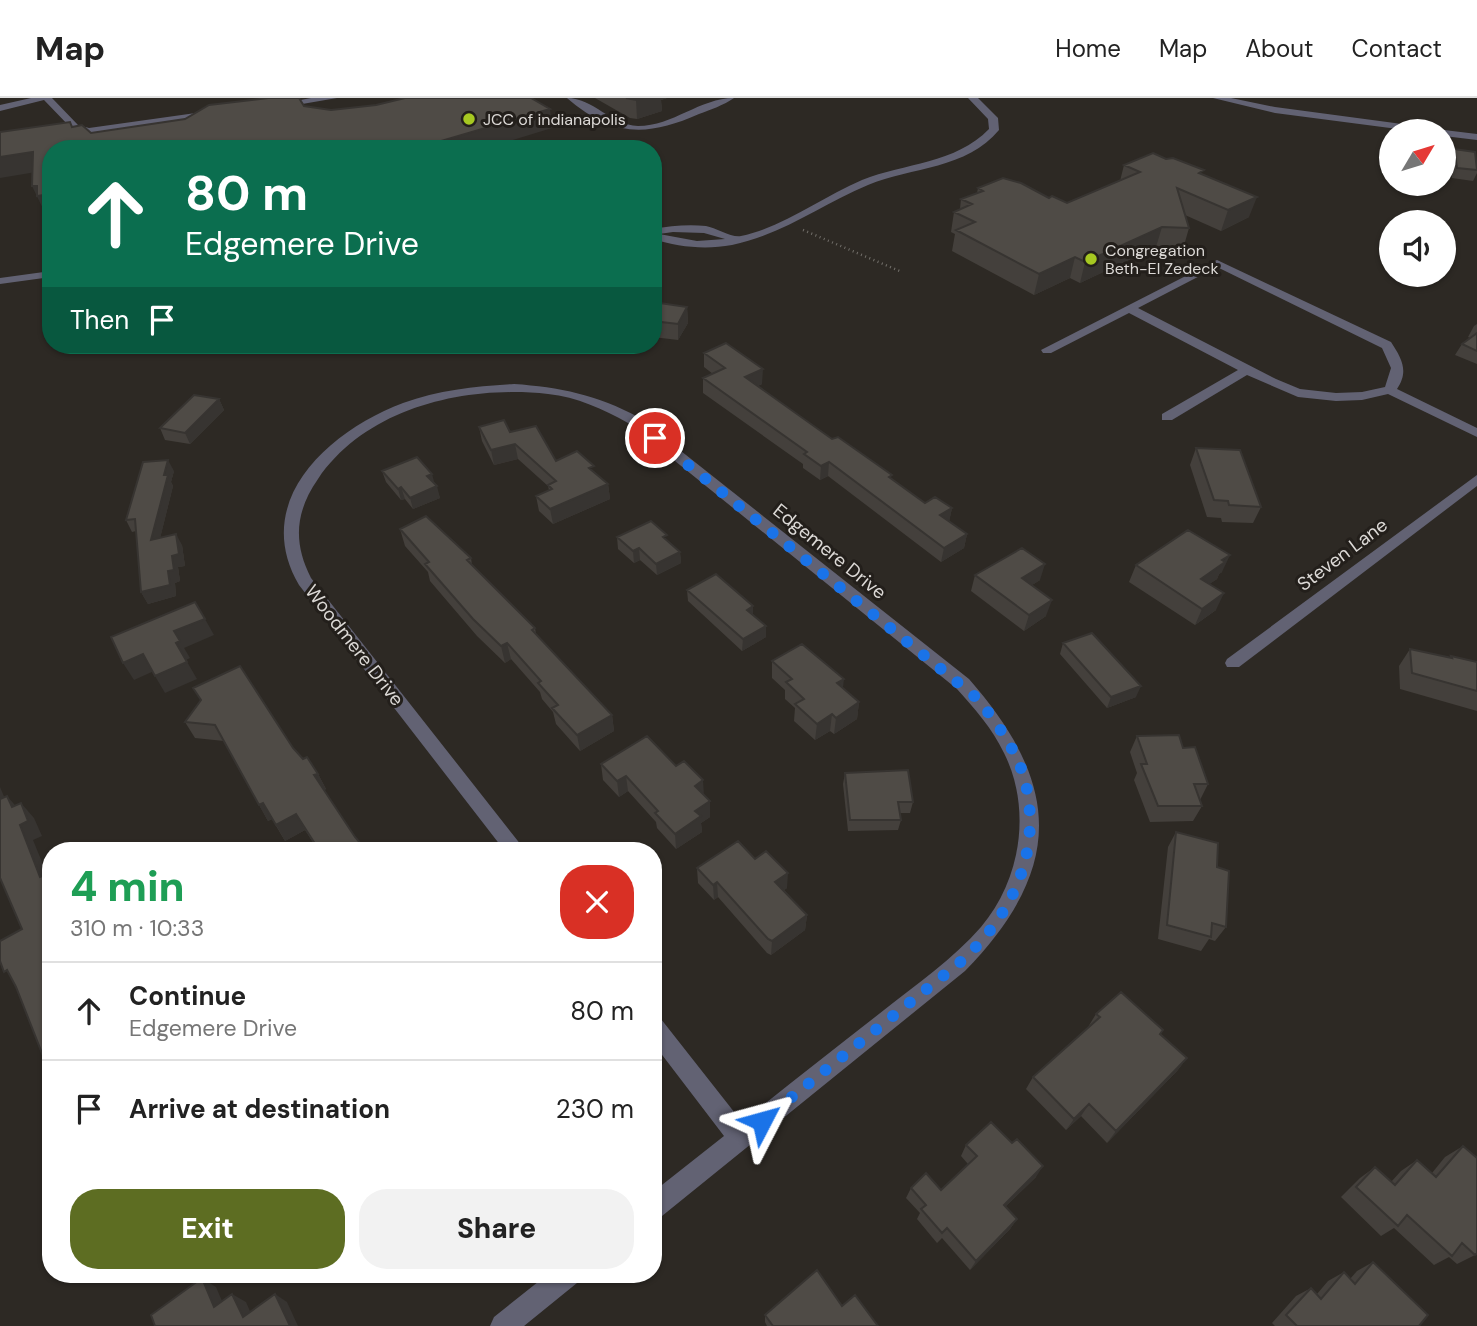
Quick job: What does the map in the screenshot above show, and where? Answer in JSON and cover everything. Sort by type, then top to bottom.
[{"type":"street","points":[[0,108],[45,98],[75,127],[89,131],[218,113]]},
{"type":"street","points":[[266,106],[332,98]]},
{"type":"street","points":[[572,98],[614,123],[642,130],[729,98]]},
{"type":"street","points":[[662,231],[673,228],[721,232],[736,241],[786,223],[822,202],[881,177],[977,149],[994,130],[993,118],[973,98]]},
{"type":"street","points":[[1218,98],[1300,114],[1379,124]]},
{"type":"street","points":[[326,99],[332,110]]},
{"type":"street","points":[[1456,134],[1477,137]]},
{"type":"street","points":[[1047,350],[1217,263],[1387,345],[1398,363],[1399,370],[1399,377],[1390,390]]},
{"type":"street","points":[[0,281],[42,275]]},
{"type":"street","points":[[1129,308],[1298,393],[1336,397],[1362,396],[1390,390],[1477,433]]},
{"type":"street","points":[[1167,417],[1248,369]]},
{"type":"street","name":"Edgemere Drive","points":[[436,398],[523,388],[565,393],[615,410],[633,420],[962,684],[1002,731],[1023,776],[1030,816],[1025,865],[1004,913],[985,940],[662,1200]]},
{"type":"street","name":"Woodmere Drive","points":[[436,398],[387,414],[335,448],[311,474],[295,503],[289,534],[292,552],[305,580],[509,842]]},
{"type":"street","name":"Steven Lane","points":[[1233,663],[1477,479]]},
{"type":"street","points":[[662,1038],[740,1138]]},
{"type":"street","points":[[505,1325],[557,1283]]},
{"type":"path","points":[[786,223],[902,272]]},
{"type":"building","points":[[268,98],[299,98],[304,106],[331,110],[376,105],[405,98],[531,98],[550,109],[445,140],[42,140],[42,195],[37,196],[37,186],[32,186],[33,152],[0,157],[0,132],[70,122],[72,127],[82,125],[91,133],[185,119],[209,105]]},
{"type":"building","points":[[1456,149],[1475,152],[1477,170],[1457,168]]},
{"type":"building","points":[[1153,153],[1204,170],[1199,173],[1257,197],[1228,210],[1177,188],[1189,228],[1162,227],[1085,262],[1075,257],[1039,274],[956,230],[975,222],[954,212],[972,204],[961,199],[983,191],[978,188],[1003,178],[1067,203],[1140,172],[1124,165]]},
{"type":"building","points":[[662,303],[687,307],[678,324],[662,322]]},
{"type":"building","points":[[1477,333],[1477,351],[1462,344]]},
{"type":"building","points":[[726,343],[763,369],[745,377],[832,439],[838,437],[892,475],[889,477],[925,503],[935,497],[952,508],[940,515],[967,534],[944,548],[829,462],[821,466],[804,454],[807,452],[703,378],[725,368],[704,353]]},
{"type":"building","points":[[194,395],[219,399],[185,433],[160,428]]},
{"type":"building","points":[[504,420],[510,432],[536,426],[556,461],[577,451],[594,466],[589,468],[608,484],[550,509],[536,496],[552,489],[548,485],[556,481],[515,444],[491,450],[479,427]]},
{"type":"building","points":[[1196,448],[1240,450],[1261,507],[1229,505],[1228,501],[1214,500]]},
{"type":"building","points":[[417,457],[432,474],[427,476],[437,486],[410,498],[382,471]]},
{"type":"building","points":[[168,460],[164,475],[168,475],[151,540],[176,534],[179,554],[172,556],[174,570],[168,571],[170,585],[141,592],[135,519],[126,520],[143,462]]},
{"type":"building","points":[[426,516],[471,558],[467,560],[535,628],[532,630],[612,715],[577,735],[552,708],[558,705],[538,683],[541,681],[507,643],[501,646],[473,619],[425,564],[429,562],[400,529]]},
{"type":"building","points":[[651,521],[667,535],[663,537],[680,552],[656,564],[639,548],[633,551],[617,537]]},
{"type":"building","points":[[1188,530],[1230,555],[1222,560],[1225,562],[1201,579],[1224,593],[1202,609],[1136,565]]},
{"type":"building","points":[[1022,548],[1045,564],[1022,578],[1052,600],[1029,615],[975,575]]},
{"type":"building","points":[[716,574],[753,606],[747,610],[766,626],[743,639],[687,590]]},
{"type":"building","points":[[195,602],[205,619],[174,631],[180,641],[176,643],[187,662],[155,676],[143,654],[123,663],[111,637]]},
{"type":"building","points":[[1092,633],[1141,686],[1111,697],[1063,643]]},
{"type":"building","points":[[802,644],[844,679],[837,683],[859,702],[836,718],[832,714],[817,724],[795,704],[804,699],[786,682],[792,679],[772,661]]},
{"type":"building","points":[[1410,649],[1477,662],[1477,691],[1412,673]]},
{"type":"building","points":[[240,666],[293,748],[303,759],[307,757],[318,774],[314,775],[359,842],[314,842],[296,814],[276,825],[263,803],[259,805],[215,725],[185,722],[201,700],[193,688]]},
{"type":"building","points":[[1179,735],[1183,748],[1195,747],[1208,784],[1194,784],[1202,806],[1158,806],[1141,764],[1147,764],[1137,736]]},
{"type":"building","points":[[647,736],[676,766],[684,761],[703,780],[695,786],[710,801],[695,811],[701,816],[675,834],[626,776],[617,781],[601,764]]},
{"type":"building","points":[[908,770],[913,802],[898,802],[901,820],[850,820],[845,773]]},
{"type":"building","points":[[7,796],[12,807],[21,803],[28,821],[20,825],[40,877],[42,876],[42,1053],[16,987],[7,970],[4,972],[0,961],[0,941],[22,929],[0,878],[0,799]]},
{"type":"building","points":[[1176,832],[1218,843],[1217,867],[1229,871],[1226,927],[1212,923],[1211,937],[1167,925]]},
{"type":"building","points":[[738,841],[755,859],[766,851],[788,873],[775,882],[807,915],[772,941],[717,882],[713,885],[697,868]]},
{"type":"building","points":[[1121,992],[1163,1030],[1160,1034],[1187,1058],[1116,1131],[1089,1104],[1074,1119],[1033,1077],[1100,1017],[1096,1014]]},
{"type":"building","points":[[991,1122],[1012,1143],[1017,1139],[1043,1166],[1004,1205],[1017,1219],[976,1261],[947,1228],[942,1233],[921,1209],[926,1205],[911,1188],[926,1173],[941,1190],[977,1156],[966,1145]]},
{"type":"building","points":[[1463,1146],[1477,1158],[1475,1255],[1462,1243],[1452,1256],[1407,1215],[1398,1226],[1356,1187],[1375,1167],[1395,1185],[1417,1160],[1436,1177]]},
{"type":"building","points":[[1373,1262],[1428,1315],[1419,1326],[1297,1326],[1286,1315],[1311,1288],[1321,1299],[1344,1272],[1355,1284]]},
{"type":"building","points":[[817,1270],[842,1306],[855,1295],[878,1326],[773,1326],[765,1315]]},
{"type":"building","points":[[195,1283],[204,1283],[214,1307],[232,1294],[243,1317],[275,1294],[290,1326],[155,1326],[151,1315]]},
{"type":"place","name":"JCC of indianapolis","points":[[469,119]]},
{"type":"place","name":"Congregation Beth-El Zedeck","points":[[1091,259]]},
{"type":"route","points":[[655,438],[978,699],[1002,731],[1023,776],[1030,816],[1025,865],[1004,913],[985,940],[762,1121]]}]
